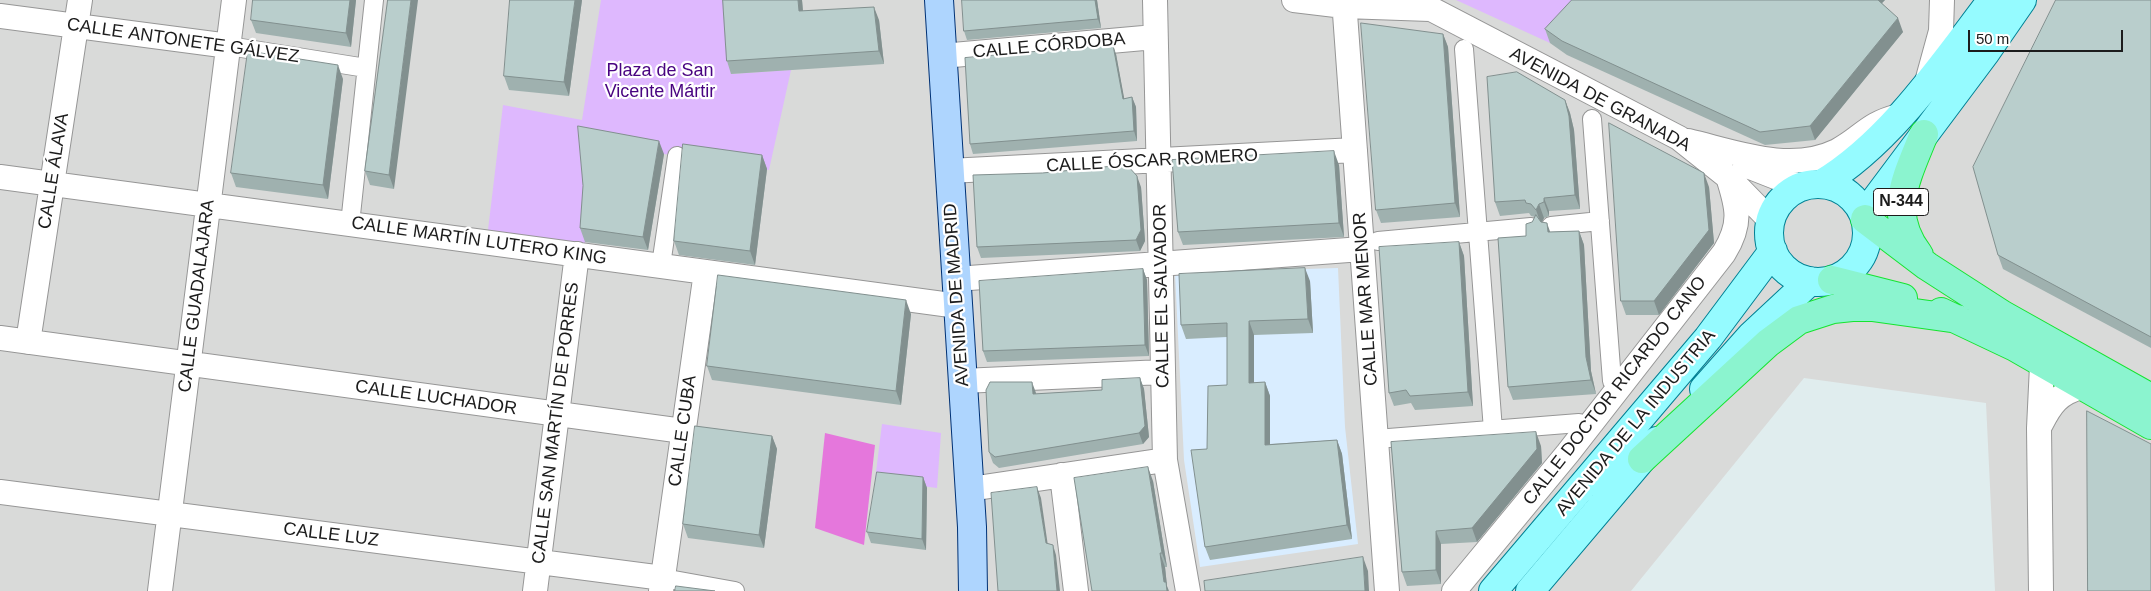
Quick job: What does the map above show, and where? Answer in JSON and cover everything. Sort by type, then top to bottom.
[{"type":"highway","name":"N-344","points":[[1924,134],[1903,188],[1900,207],[1902,225],[1911,245],[1927,266],[2003,315],[2043,351],[2151,398]]},
{"type":"highway","points":[[1864,217],[1927,266]]},
{"type":"highway","points":[[1821,281],[1893,295],[1958,320],[2008,344],[2043,351],[2082,387],[2151,425]]},
{"type":"highway","points":[[1642,459],[1768,343],[1799,320],[1833,309],[1852,306],[1872,307],[1958,320]]},
{"type":"main road","name":"AVENIDA DE MADRID","points":[[939,0],[970,489],[973,591]]},
{"type":"main road","points":[[1811,186],[1832,186],[1851,197],[1864,217],[1867,235],[1860,258],[1853,268],[1821,281],[1798,278],[1788,271],[1773,251],[1769,232],[1771,221],[1782,201],[1811,186],[1835,176],[1867,149],[1899,116],[1992,0]]},
{"type":"main road","points":[[1864,217],[1986,52],[2022,0]]},
{"type":"main road","name":"AVENIDA DE LA INDUSTRIA","points":[[1493,591],[1702,345],[1773,251]]},
{"type":"main road","name":"AVENIDA DE LA INDUSTRIA","points":[[1530,591],[1750,336],[1821,281]]},
{"type":"street","name":"CALLE ÁLAVA","points":[[28,342],[80,0]]},
{"type":"street","name":"CALLE GUADALAJARA","points":[[160,591],[234,0]]},
{"type":"street","points":[[350,224],[374,0]]},
{"type":"street","name":"CALLE EL SALVADOR","points":[[1154,0],[1165,460],[1193,586]]},
{"type":"street","points":[[1294,0],[1424,3]]},
{"type":"street","points":[[1927,82],[1941,31],[1942,0]]},
{"type":"street","name":"CALLE MAR MENOR","points":[[1346,2],[1355,150],[1370,245],[1376,439],[1375,555],[1387,591]]},
{"type":"street","name":"AVENIDA DE GRANADA","points":[[1424,3],[1679,138],[1728,177],[1771,221]]},
{"type":"street","name":"CALLE ANTONETE GÁLVEZ","points":[[0,16],[229,46],[366,68]]},
{"type":"street","name":"CALLE CÓRDOBA","points":[[942,56],[1155,37]]},
{"type":"street","points":[[1464,49],[1494,430]]},
{"type":"street","points":[[1679,138],[1764,159],[1788,161],[1813,158],[1837,151],[1871,126],[1899,116]]},
{"type":"street","points":[[1592,119],[1612,381]]},
{"type":"street","points":[[1679,138],[1811,186]]},
{"type":"street","name":"CALLE ÓSCAR ROMERO","points":[[949,171],[1355,150]]},
{"type":"street","points":[[661,265],[676,156]]},
{"type":"street","name":"CALLE MARTÍN LUTERO KING","points":[[0,176],[958,306]]},
{"type":"street","name":"CALLE DOCTOR RICARDO CANO","points":[[1454,591],[1568,453],[1724,253],[1732,240],[1738,218],[1728,177]]},
{"type":"street","points":[[1550,226],[1600,221]]},
{"type":"street","points":[[956,279],[1161,264],[1531,228]]},
{"type":"street","name":"CALLE SAN MARTÍN DE PORRES","points":[[535,591],[577,254]]},
{"type":"street","name":"CALLE CUBA","points":[[662,585],[706,272]]},
{"type":"street","name":"CALLE LUCHADOR","points":[[0,338],[684,431]]},
{"type":"street","points":[[2041,591],[2039,428],[2043,351]]},
{"type":"street","points":[[962,381],[1163,372]]},
{"type":"street","points":[[2039,428],[2056,398],[2068,390],[2082,387]]},
{"type":"street","points":[[1376,439],[1579,423]]},
{"type":"street","points":[[970,489],[1165,460]]},
{"type":"street","points":[[1062,475],[1076,591]]},
{"type":"street","name":"CALLE LUZ","points":[[0,492],[538,562],[662,585]]},
{"type":"street","points":[[662,585],[735,591]]},
{"type":"shaded area","points":[[0,0],[2151,0],[2151,591],[1995,591],[1986,403],[1804,378],[1631,591],[0,591]]},
{"type":"shaded area","points":[[1338,268],[1345,427],[1358,544],[1200,567],[1184,460],[1175,273]]},
{"type":"shaded area","points":[[825,433],[875,445],[864,545],[815,528]]},
{"type":"green space","name":"Plaza de San Vicente Mártir","points":[[601,0],[727,0],[731,74],[791,70],[769,170],[664,154],[588,200],[585,244],[488,230],[503,105],[582,120]]},
{"type":"green space","points":[[1456,0],[1589,0],[1550,43]]},
{"type":"green space","points":[[882,424],[941,433],[937,488],[875,480]]},
{"type":"building","points":[[253,0],[350,0],[346,33],[251,20]]},
{"type":"building","points":[[388,0],[411,0],[389,175],[365,171]]},
{"type":"building","points":[[510,0],[575,0],[564,82],[504,76]]},
{"type":"building","points":[[723,0],[798,0],[799,11],[874,7],[879,51],[727,61]]},
{"type":"building","points":[[962,0],[1095,0],[1098,19],[964,31]]},
{"type":"building","points":[[1572,0],[1878,0],[1898,18],[1810,126],[1760,132],[1562,41],[1545,29]]},
{"type":"building","points":[[2056,0],[2151,0],[2151,337],[1998,255],[1973,167]]},
{"type":"building","points":[[1361,23],[1443,34],[1455,203],[1376,210]]},
{"type":"building","points":[[1113,45],[1123,99],[1132,97],[1134,131],[970,144],[965,58]]},
{"type":"building","points":[[248,51],[338,65],[323,185],[231,173]]},
{"type":"building","points":[[1517,72],[1565,100],[1569,116],[1575,195],[1544,198],[1544,202],[1539,204],[1536,210],[1531,204],[1526,203],[1525,200],[1495,202],[1487,77]]},
{"type":"building","points":[[1609,123],[1704,173],[1709,230],[1654,301],[1621,301]]},
{"type":"building","points":[[578,126],[659,141],[643,237],[580,228],[583,186]]},
{"type":"building","points":[[683,144],[762,155],[750,251],[674,241]]},
{"type":"building","points":[[1334,151],[1339,223],[1178,232],[1172,160]]},
{"type":"building","points":[[1127,165],[1137,176],[1141,230],[1136,240],[977,247],[973,175],[1042,173]]},
{"type":"building","points":[[1536,215],[1541,222],[1547,223],[1548,232],[1579,231],[1586,357],[1591,380],[1508,387],[1498,238],[1526,236],[1526,224],[1532,222]]},
{"type":"building","points":[[1459,242],[1468,392],[1410,396],[1406,390],[1389,393],[1379,247]]},
{"type":"building","points":[[1305,268],[1308,319],[1249,321],[1249,383],[1265,382],[1265,445],[1337,440],[1347,525],[1205,547],[1191,450],[1207,449],[1208,386],[1227,385],[1227,323],[1181,325],[1179,274]]},
{"type":"building","points":[[1143,269],[1145,345],[983,351],[979,281]]},
{"type":"building","points":[[718,275],[906,300],[896,391],[707,366]]},
{"type":"building","points":[[1140,378],[1145,426],[1139,433],[995,457],[989,452],[986,390],[990,382],[1032,382],[1033,394],[1102,390],[1102,380]]},
{"type":"building","points":[[2087,411],[2151,444],[2151,591],[2088,591]]},
{"type":"building","points":[[695,426],[772,436],[759,535],[683,524]]},
{"type":"building","points":[[1536,432],[1537,449],[1472,528],[1436,531],[1436,570],[1402,572],[1391,442]]},
{"type":"building","points":[[1148,467],[1162,553],[1160,553],[1164,582],[1166,582],[1167,591],[1092,591],[1074,478]]},
{"type":"building","points":[[877,472],[923,477],[922,539],[867,532]]},
{"type":"building","points":[[1037,487],[1046,543],[1053,545],[1057,591],[998,591],[991,493]]},
{"type":"building","points":[[1363,557],[1365,591],[1205,591],[1204,581]]},
{"type":"building","points":[[676,586],[715,591],[675,591]]}]
